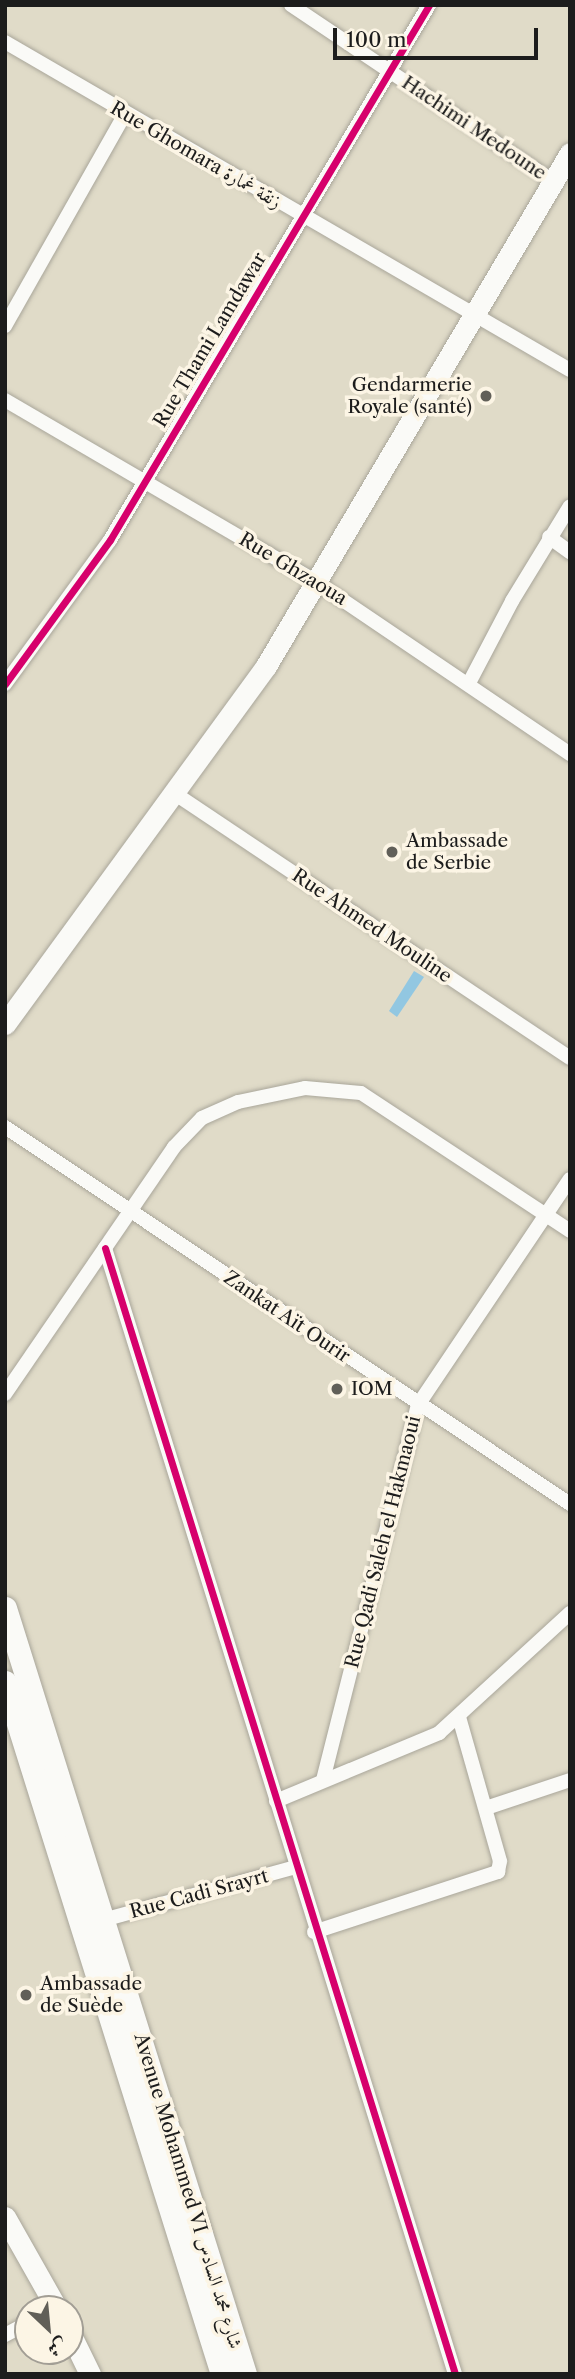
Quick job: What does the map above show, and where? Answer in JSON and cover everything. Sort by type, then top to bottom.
[{"type":"main road","points":[[5,1024],[266,666],[570,153]]},
{"type":"main road","name":"Avenue Mohammed VI شارع محمد السادس","points":[[5,1608],[245,2374]]},
{"type":"main road","name":"Avenue Mohammed VI شارع محمد السادس","points":[[5,1682],[222,2374]]},
{"type":"main road","points":[[5,2217],[49,2295]]},
{"type":"main road","points":[[5,2238],[37,2295]]},
{"type":"street","name":"Hachimi Medoune","points":[[291,5],[553,181]]},
{"type":"street","name":"Rue Thami Lamdawar","points":[[5,684],[110,540],[429,5]]},
{"type":"street","name":"Rue Ghomara زنقة غمارة","points":[[5,42],[472,318],[570,370]]},
{"type":"street","points":[[5,326],[125,114]]},
{"type":"street","name":"Rue Ghzaoua","points":[[5,400],[316,582],[469,683],[570,754]]},
{"type":"street","points":[[469,683],[549,537],[570,506]]},
{"type":"street","points":[[549,537],[570,552]]},
{"type":"street","name":"Rue Ahmed Mouline","points":[[174,793],[570,1058]]},
{"type":"street","points":[[5,1395],[174,1147],[202,1118],[238,1102],[305,1087],[361,1093],[380,1102],[570,1231]]},
{"type":"street","name":"Zankat Aït Ourir","points":[[5,1127],[570,1504]]},
{"type":"street","name":"Rue Qadi Saleh el Hakmaoui","points":[[323,1780],[418,1405],[570,1179]]},
{"type":"street","points":[[105,1248],[314,1932],[455,2374]]},
{"type":"street","points":[[276,1801],[323,1780],[409,1748],[459,1717],[570,1613]]},
{"type":"street","points":[[314,1932],[491,1877],[500,1861],[459,1717]]},
{"type":"street","points":[[486,1808],[570,1780]]},
{"type":"street","name":"Rue Cadi Srayrt","points":[[103,1920],[295,1867]]},
{"type":"water","points":[[414,971],[424,977],[397,1017],[389,1011]]},
{"type":"cycle path","points":[[5,684],[110,540],[429,5]]},
{"type":"cycle path","points":[[105,1248],[455,2374]]},
{"type":"place","name":"Gendarmerie Royale (santé)","points":[[486,396]]},
{"type":"place","name":"Ambassade de Serbie","points":[[392,852]]},
{"type":"place","name":"IOM","points":[[337,1389]]},
{"type":"place","name":"Ambassade de Suède","points":[[26,1995]]}]
